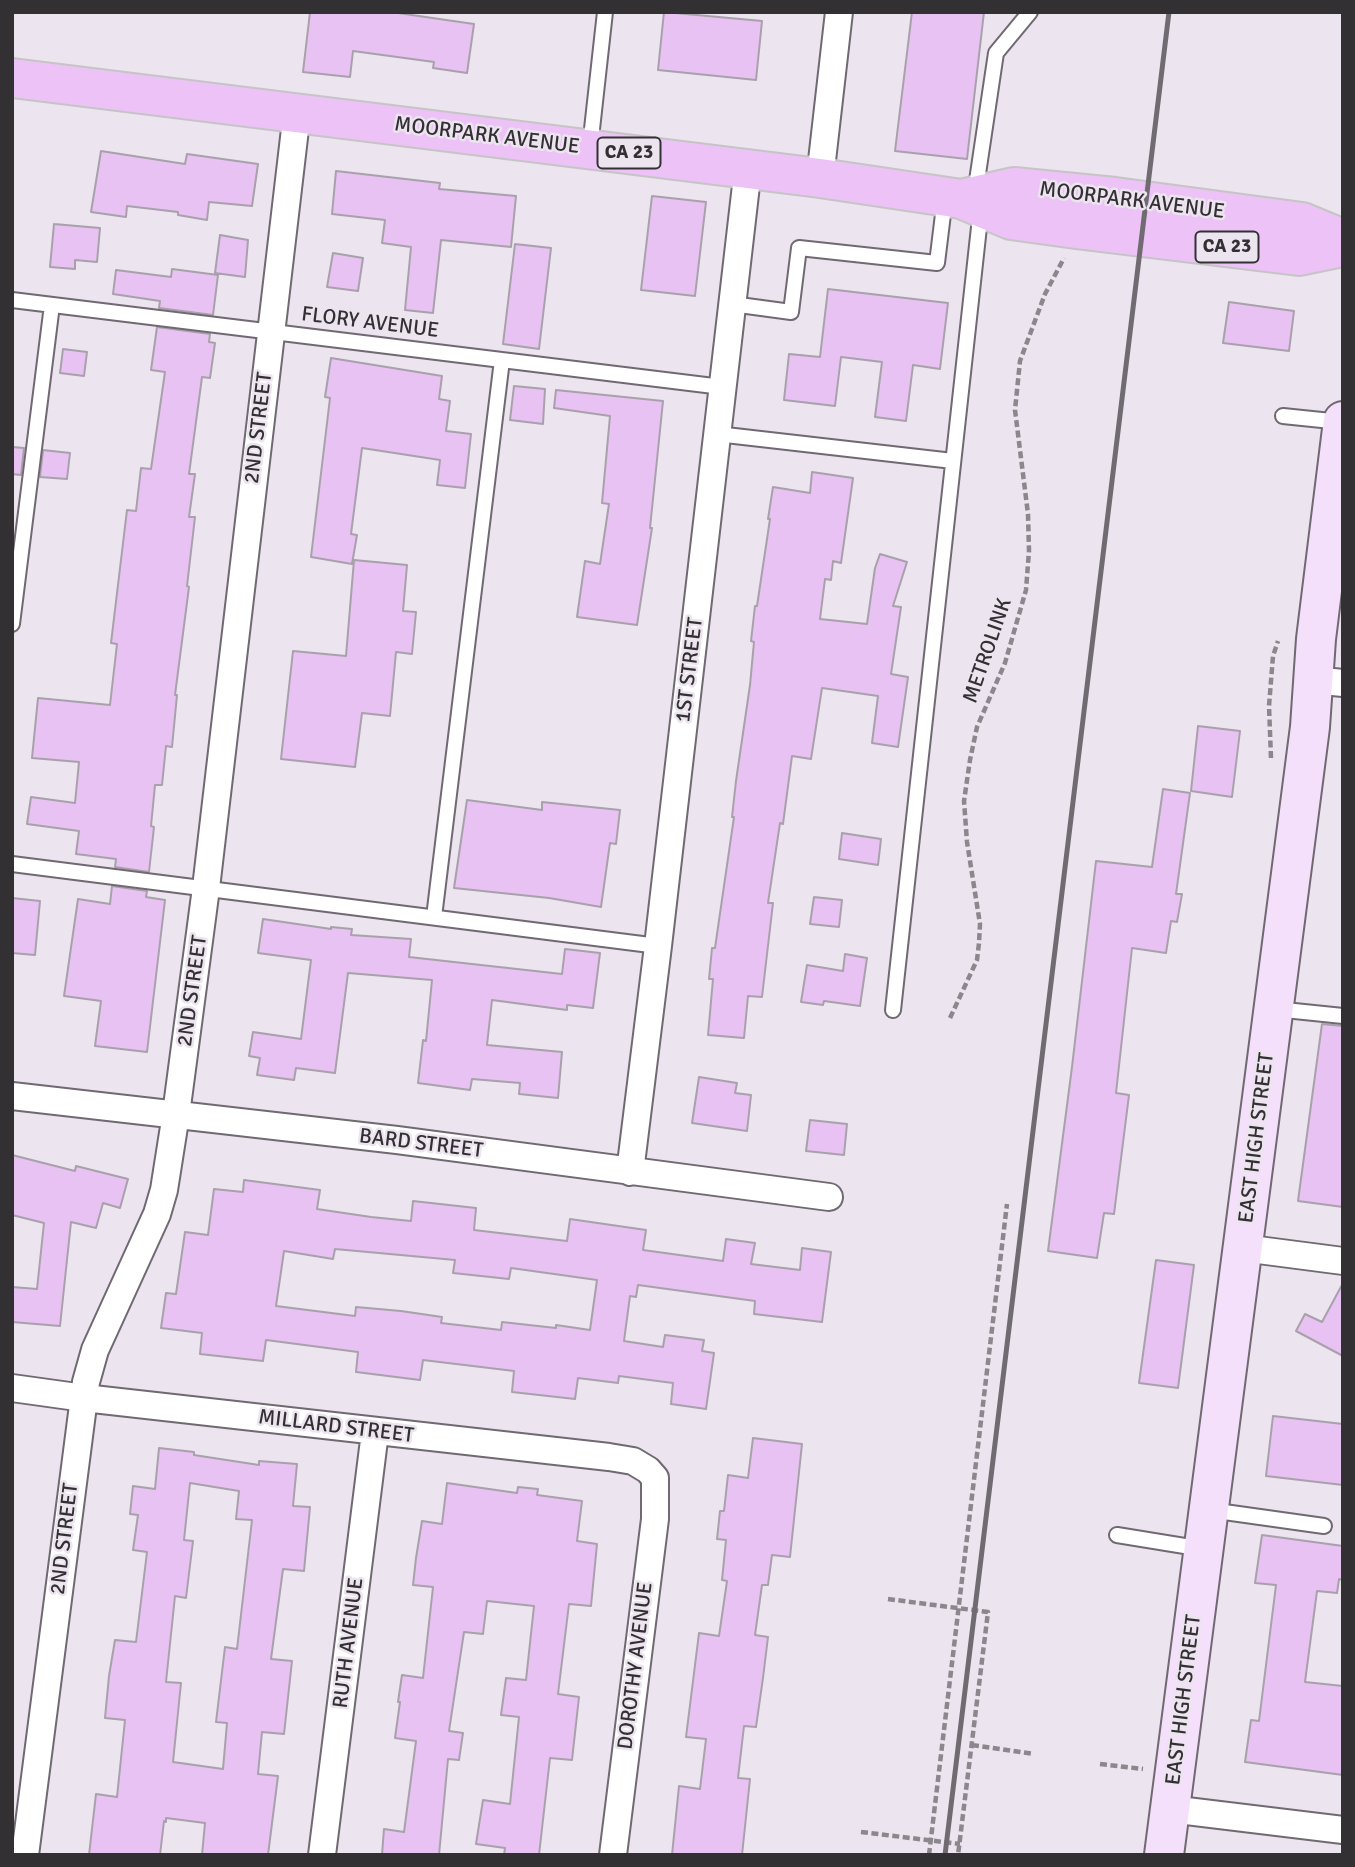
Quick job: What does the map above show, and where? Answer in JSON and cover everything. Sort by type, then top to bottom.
[{"type":"main road","name":"MOORPARK AVENUE","points":[[12,78],[820,178],[966,200],[1011,220],[1050,226],[1299,256],[1343,247]]},
{"type":"main road","name":"MOORPARK AVENUE","points":[[966,200],[1014,187],[1115,197],[1302,222],[1343,239]]},
{"type":"street","points":[[820,178],[839,12]]},
{"type":"street","name":"2ND STREET","points":[[25,1855],[86,1382],[95,1350],[157,1214],[164,1190],[176,1114],[206,888],[297,112]]},
{"type":"street","name":"1ST STREET","points":[[630,1172],[748,168]]},
{"type":"street","name":"EAST HIGH STREET","points":[[1164,1855],[1310,727],[1328,682],[1343,421]]},
{"type":"street","name":"BARD STREET","points":[[12,1096],[176,1114],[830,1197]]},
{"type":"street","points":[[1243,1248],[1343,1261]]},
{"type":"street","name":"MILLARD STREET","points":[[12,1388],[633,1461],[648,1469],[655,1478]]},
{"type":"street","name":"RUTH AVENUE","points":[[322,1855],[375,1432]]},
{"type":"street","name":"DOROTHY AVENUE","points":[[613,1855],[655,1520],[655,1478]]},
{"type":"street","points":[[1170,1809],[1343,1830]]},
{"type":"lane","points":[[590,148],[605,12]]},
{"type":"lane","points":[[893,1010],[953,461],[966,200],[996,53],[1030,12]]},
{"type":"lane","points":[[732,304],[791,312],[799,248],[937,263],[966,200]]},
{"type":"lane","name":"FLORY AVENUE","points":[[12,300],[722,387]]},
{"type":"lane","points":[[12,624],[52,305]]},
{"type":"lane","points":[[434,917],[502,360]]},
{"type":"lane","points":[[1283,416],[1343,421]]},
{"type":"lane","points":[[717,434],[953,461]]},
{"type":"lane","points":[[12,864],[658,946]]},
{"type":"lane","points":[[1273,1009],[1343,1016]]},
{"type":"lane","points":[[1209,1509],[1324,1526]]},
{"type":"lane","points":[[1117,1535],[1204,1549]]},
{"type":"path","name":"METROLINK","points":[[950,1018],[977,960],[979,943],[980,924],[967,842],[964,802],[970,760],[976,727],[1006,663],[1026,590],[1028,514],[1015,410],[1020,361],[1045,293],[1064,254]]},
{"type":"path","points":[[1270,771],[1269,706],[1273,656],[1278,641]]},
{"type":"path","points":[[929,1855],[1007,1204]]},
{"type":"path","points":[[888,1599],[988,1612],[958,1855]]},
{"type":"path","points":[[972,1745],[1034,1754]]},
{"type":"path","points":[[1100,1764],[1147,1770]]},
{"type":"path","points":[[861,1832],[960,1844]]},
{"type":"building","points":[[310,12],[391,12],[474,24],[467,73],[433,68],[434,62],[353,51],[350,77],[303,72]]},
{"type":"building","points":[[664,12],[762,21],[756,80],[658,70]]},
{"type":"building","points":[[912,12],[984,12],[967,159],[895,151]]},
{"type":"building","points":[[101,151],[185,164],[187,154],[258,164],[252,206],[209,202],[207,220],[178,215],[178,212],[127,206],[126,217],[91,212]]},
{"type":"building","points":[[336,171],[440,183],[439,189],[516,196],[511,247],[441,240],[433,313],[405,310],[411,247],[382,243],[385,220],[332,214]]},
{"type":"building","points":[[652,196],[706,202],[695,296],[641,290]]},
{"type":"building","points":[[54,224],[100,228],[97,262],[75,260],[75,269],[50,267]]},
{"type":"building","points":[[220,235],[248,240],[245,277],[215,273]]},
{"type":"building","points":[[515,244],[551,248],[539,349],[503,344]]},
{"type":"building","points":[[333,253],[363,258],[358,291],[327,287]]},
{"type":"building","points":[[172,269],[218,275],[213,315],[159,308],[160,301],[113,294],[116,270],[171,277]]},
{"type":"building","points":[[828,289],[948,303],[940,369],[913,365],[906,421],[875,417],[882,362],[841,357],[835,406],[784,400],[789,354],[820,357]]},
{"type":"building","points":[[1229,302],[1294,311],[1289,351],[1223,343]]},
{"type":"building","points":[[157,327],[210,334],[209,342],[215,343],[210,378],[202,377],[189,474],[195,474],[189,517],[195,517],[189,587],[175,695],[172,747],[166,746],[162,785],[155,785],[149,872],[115,867],[116,859],[76,854],[79,831],[27,824],[31,797],[75,803],[79,762],[32,758],[38,698],[110,705],[117,644],[111,643],[127,510],[136,511],[141,468],[151,469],[165,372],[151,370]]},
{"type":"building","points":[[63,349],[87,352],[84,376],[60,373]]},
{"type":"building","points":[[331,358],[442,376],[439,399],[450,401],[446,431],[471,434],[465,488],[437,485],[440,460],[362,448],[351,534],[357,535],[352,564],[311,557],[330,398],[325,397]]},
{"type":"building","points":[[514,386],[545,389],[543,424],[510,420]]},
{"type":"building","points":[[556,390],[663,401],[652,528],[637,625],[577,617],[585,561],[600,564],[609,504],[602,503],[610,416],[554,408]]},
{"type":"building","points":[[12,447],[24,448],[21,475],[12,474]]},
{"type":"building","points":[[43,450],[70,453],[67,479],[40,477]]},
{"type":"building","points":[[812,472],[853,478],[841,563],[833,561],[831,580],[825,579],[820,619],[867,624],[875,568],[880,554],[907,562],[893,606],[901,607],[891,674],[908,677],[898,747],[872,743],[878,696],[822,688],[811,759],[792,756],[768,903],[773,903],[762,997],[748,996],[744,1038],[708,1035],[713,979],[709,979],[712,948],[715,948],[734,817],[736,781],[750,685],[755,606],[773,487],[810,493]]},
{"type":"building","points":[[354,560],[407,565],[403,611],[416,612],[412,654],[396,652],[390,716],[362,713],[355,767],[281,759],[293,651],[346,656]]},
{"type":"building","points":[[1198,726],[1240,731],[1232,797],[1191,791]]},
{"type":"building","points":[[1163,789],[1190,793],[1176,894],[1182,894],[1177,922],[1171,921],[1166,953],[1132,948],[1116,1093],[1129,1095],[1114,1214],[1104,1213],[1097,1258],[1048,1251],[1096,861],[1152,867]]},
{"type":"building","points":[[467,800],[542,810],[542,802],[620,810],[616,844],[610,843],[601,907],[549,898],[454,888]]},
{"type":"building","points":[[842,833],[881,839],[878,865],[839,859]]},
{"type":"building","points":[[112,886],[147,891],[146,897],[165,900],[147,1052],[95,1046],[101,1001],[64,996],[78,899],[110,904]]},
{"type":"building","points":[[814,897],[842,900],[839,927],[810,924]]},
{"type":"building","points":[[12,898],[40,901],[35,955],[12,953]]},
{"type":"building","points":[[263,919],[331,929],[352,929],[351,935],[411,939],[409,957],[562,974],[565,949],[600,953],[593,1008],[567,1005],[567,1010],[492,1000],[487,1045],[562,1052],[558,1098],[519,1094],[520,1083],[472,1079],[470,1090],[418,1083],[423,1040],[426,1041],[432,980],[348,973],[335,1073],[296,1068],[294,1080],[257,1075],[260,1058],[249,1056],[253,1032],[301,1039],[311,960],[258,953]]},
{"type":"building","points":[[845,954],[867,958],[860,1006],[824,1001],[823,1005],[801,1002],[807,965],[843,971]]},
{"type":"building","points":[[1322,1024],[1343,1026],[1343,1207],[1298,1201]]},
{"type":"building","points":[[699,1077],[737,1083],[735,1093],[751,1095],[747,1131],[692,1123]]},
{"type":"building","points":[[810,1120],[847,1124],[844,1155],[806,1151]]},
{"type":"building","points":[[12,1155],[75,1171],[76,1166],[128,1179],[120,1208],[103,1203],[96,1228],[71,1222],[60,1326],[12,1322],[12,1287],[37,1289],[44,1223],[12,1215]]},
{"type":"building","points":[[244,1180],[320,1190],[317,1209],[411,1221],[413,1201],[476,1208],[474,1230],[567,1241],[570,1219],[646,1230],[643,1250],[723,1261],[726,1239],[755,1243],[751,1264],[800,1270],[802,1248],[831,1252],[822,1322],[754,1314],[755,1301],[638,1285],[636,1297],[630,1296],[624,1341],[663,1347],[665,1335],[704,1340],[702,1351],[714,1353],[706,1409],[671,1404],[673,1383],[619,1376],[618,1383],[578,1378],[575,1399],[512,1392],[514,1371],[423,1360],[420,1380],[356,1372],[358,1352],[266,1340],[263,1361],[200,1354],[202,1333],[161,1328],[166,1293],[176,1294],[185,1232],[208,1235],[214,1189],[243,1192]],"holes":[[[335,1249],[455,1260],[453,1273],[509,1279],[511,1268],[597,1280],[590,1330],[502,1322],[501,1330],[441,1323],[442,1317],[401,1311],[356,1307],[355,1316],[276,1306],[284,1251],[333,1259]]]},
{"type":"building","points":[[1156,1260],[1194,1265],[1178,1388],[1139,1383]]},
{"type":"building","points":[[1343,1283],[1343,1356],[1296,1331],[1305,1314],[1322,1322]]},
{"type":"building","points":[[1273,1416],[1343,1424],[1343,1485],[1266,1476]]},
{"type":"building","points":[[753,1438],[802,1444],[790,1557],[772,1555],[768,1585],[762,1585],[755,1635],[768,1637],[756,1727],[744,1726],[738,1778],[750,1779],[742,1855],[672,1855],[679,1786],[700,1789],[706,1739],[686,1737],[699,1633],[719,1636],[727,1581],[722,1580],[726,1540],[717,1539],[720,1511],[724,1511],[728,1475],[748,1478]]},
{"type":"building","points":[[159,1448],[259,1465],[259,1461],[297,1464],[293,1506],[310,1507],[304,1571],[283,1569],[271,1659],[292,1661],[284,1734],[262,1732],[258,1774],[278,1776],[268,1855],[202,1855],[205,1823],[166,1818],[160,1855],[89,1855],[96,1794],[117,1797],[125,1720],[105,1718],[109,1676],[115,1640],[136,1642],[147,1552],[133,1550],[138,1515],[130,1514],[133,1486],[155,1489]],"holes":[[[190,1483],[239,1491],[236,1519],[252,1520],[237,1649],[225,1647],[216,1722],[227,1723],[223,1769],[173,1762],[181,1683],[166,1682],[175,1596],[186,1598],[193,1541],[184,1540]]]},
{"type":"building","points":[[447,1483],[517,1493],[518,1487],[538,1489],[537,1495],[582,1501],[577,1541],[597,1544],[591,1606],[569,1604],[558,1694],[579,1697],[572,1760],[550,1758],[539,1855],[504,1855],[505,1848],[476,1844],[483,1800],[510,1804],[519,1717],[501,1715],[506,1678],[526,1680],[534,1606],[487,1601],[483,1634],[464,1632],[449,1731],[463,1733],[459,1760],[448,1759],[439,1855],[382,1855],[384,1829],[404,1832],[416,1741],[395,1738],[402,1675],[423,1678],[433,1587],[413,1585],[422,1521],[442,1524]]},
{"type":"building","points":[[1262,1535],[1343,1546],[1343,1580],[1339,1579],[1337,1593],[1317,1591],[1305,1682],[1343,1686],[1343,1775],[1245,1762],[1251,1720],[1259,1721],[1276,1585],[1255,1583]]},
{"type":"railway","points":[[945,1855],[1169,12]]}]
